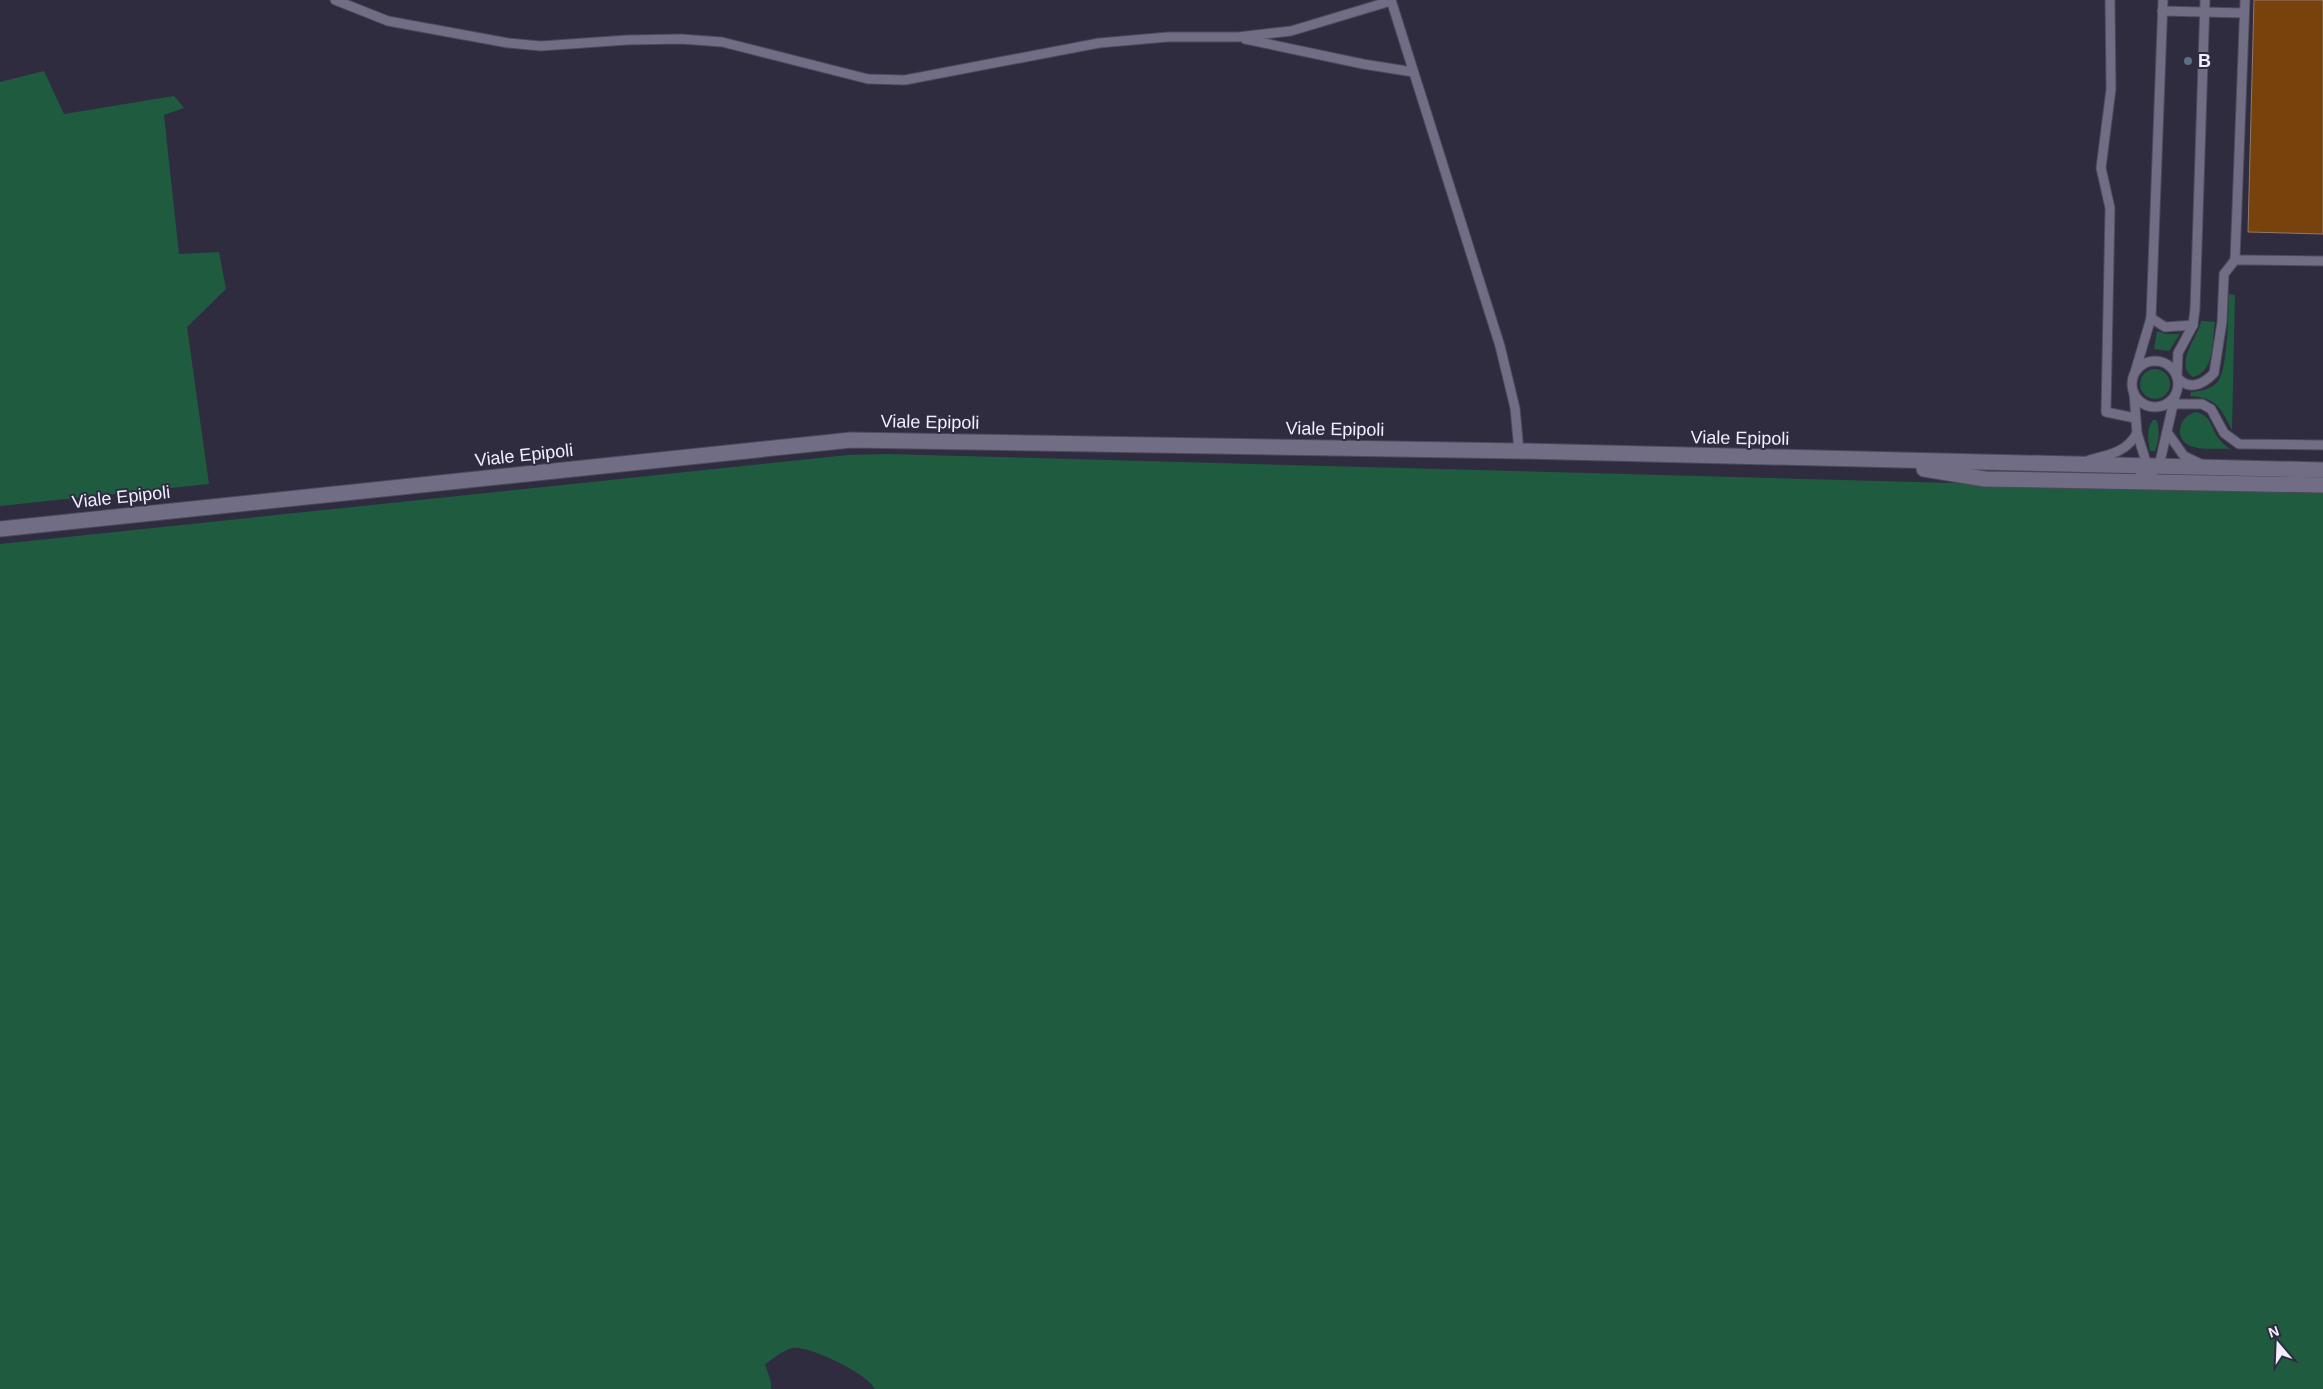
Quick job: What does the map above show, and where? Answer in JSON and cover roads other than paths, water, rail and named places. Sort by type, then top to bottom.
[{"type":"main road","name":"Viale Epipoli","points":[[0,529],[851,440],[1519,451],[1863,460]]},
{"type":"main road","points":[[1863,460],[1985,478],[2153,472],[2211,467],[2323,470]]},
{"type":"main road","points":[[1863,460],[2060,464],[2323,485]]},
{"type":"lane","points":[[336,0],[388,21],[508,43],[541,46],[627,40],[681,39],[722,42],[868,79],[905,80],[1099,43],[1168,37],[1238,37],[1291,31],[1391,0],[1412,72],[1500,346],[1515,408],[1519,451]]},
{"type":"lane","points":[[2110,0],[2111,89],[2101,168],[2110,208],[2106,412],[2135,418]]},
{"type":"lane","points":[[2153,472],[2137,433],[2132,382],[2151,318],[2163,0]]},
{"type":"lane","points":[[2153,472],[2167,432],[2172,401],[2178,390],[2178,353],[2193,324],[2196,300],[2205,0]]},
{"type":"lane","points":[[2135,372],[2142,365],[2162,362],[2171,368],[2182,383],[2194,385],[2202,383],[2214,373],[2222,322],[2224,274],[2236,260],[2245,0]]},
{"type":"lane","points":[[2162,11],[2244,13]]},
{"type":"lane","points":[[1238,37],[1363,64],[1412,72]]},
{"type":"lane","points":[[2236,260],[2323,261]]},
{"type":"lane","points":[[2151,318],[2165,327],[2193,324]]},
{"type":"lane","points":[[2134,393],[2139,401],[2148,406],[2158,407],[2172,401],[2185,404],[2202,404],[2211,409],[2224,433],[2239,444],[2323,445]]},
{"type":"lane","points":[[2169,418],[2173,412],[2185,404]]},
{"type":"lane","points":[[2167,432],[2184,456],[2211,467]]},
{"type":"lane","points":[[2060,464],[2091,459],[2122,450],[2130,445],[2137,433]]},
{"type":"place","name":"B","points":[[2188,61]]}]
